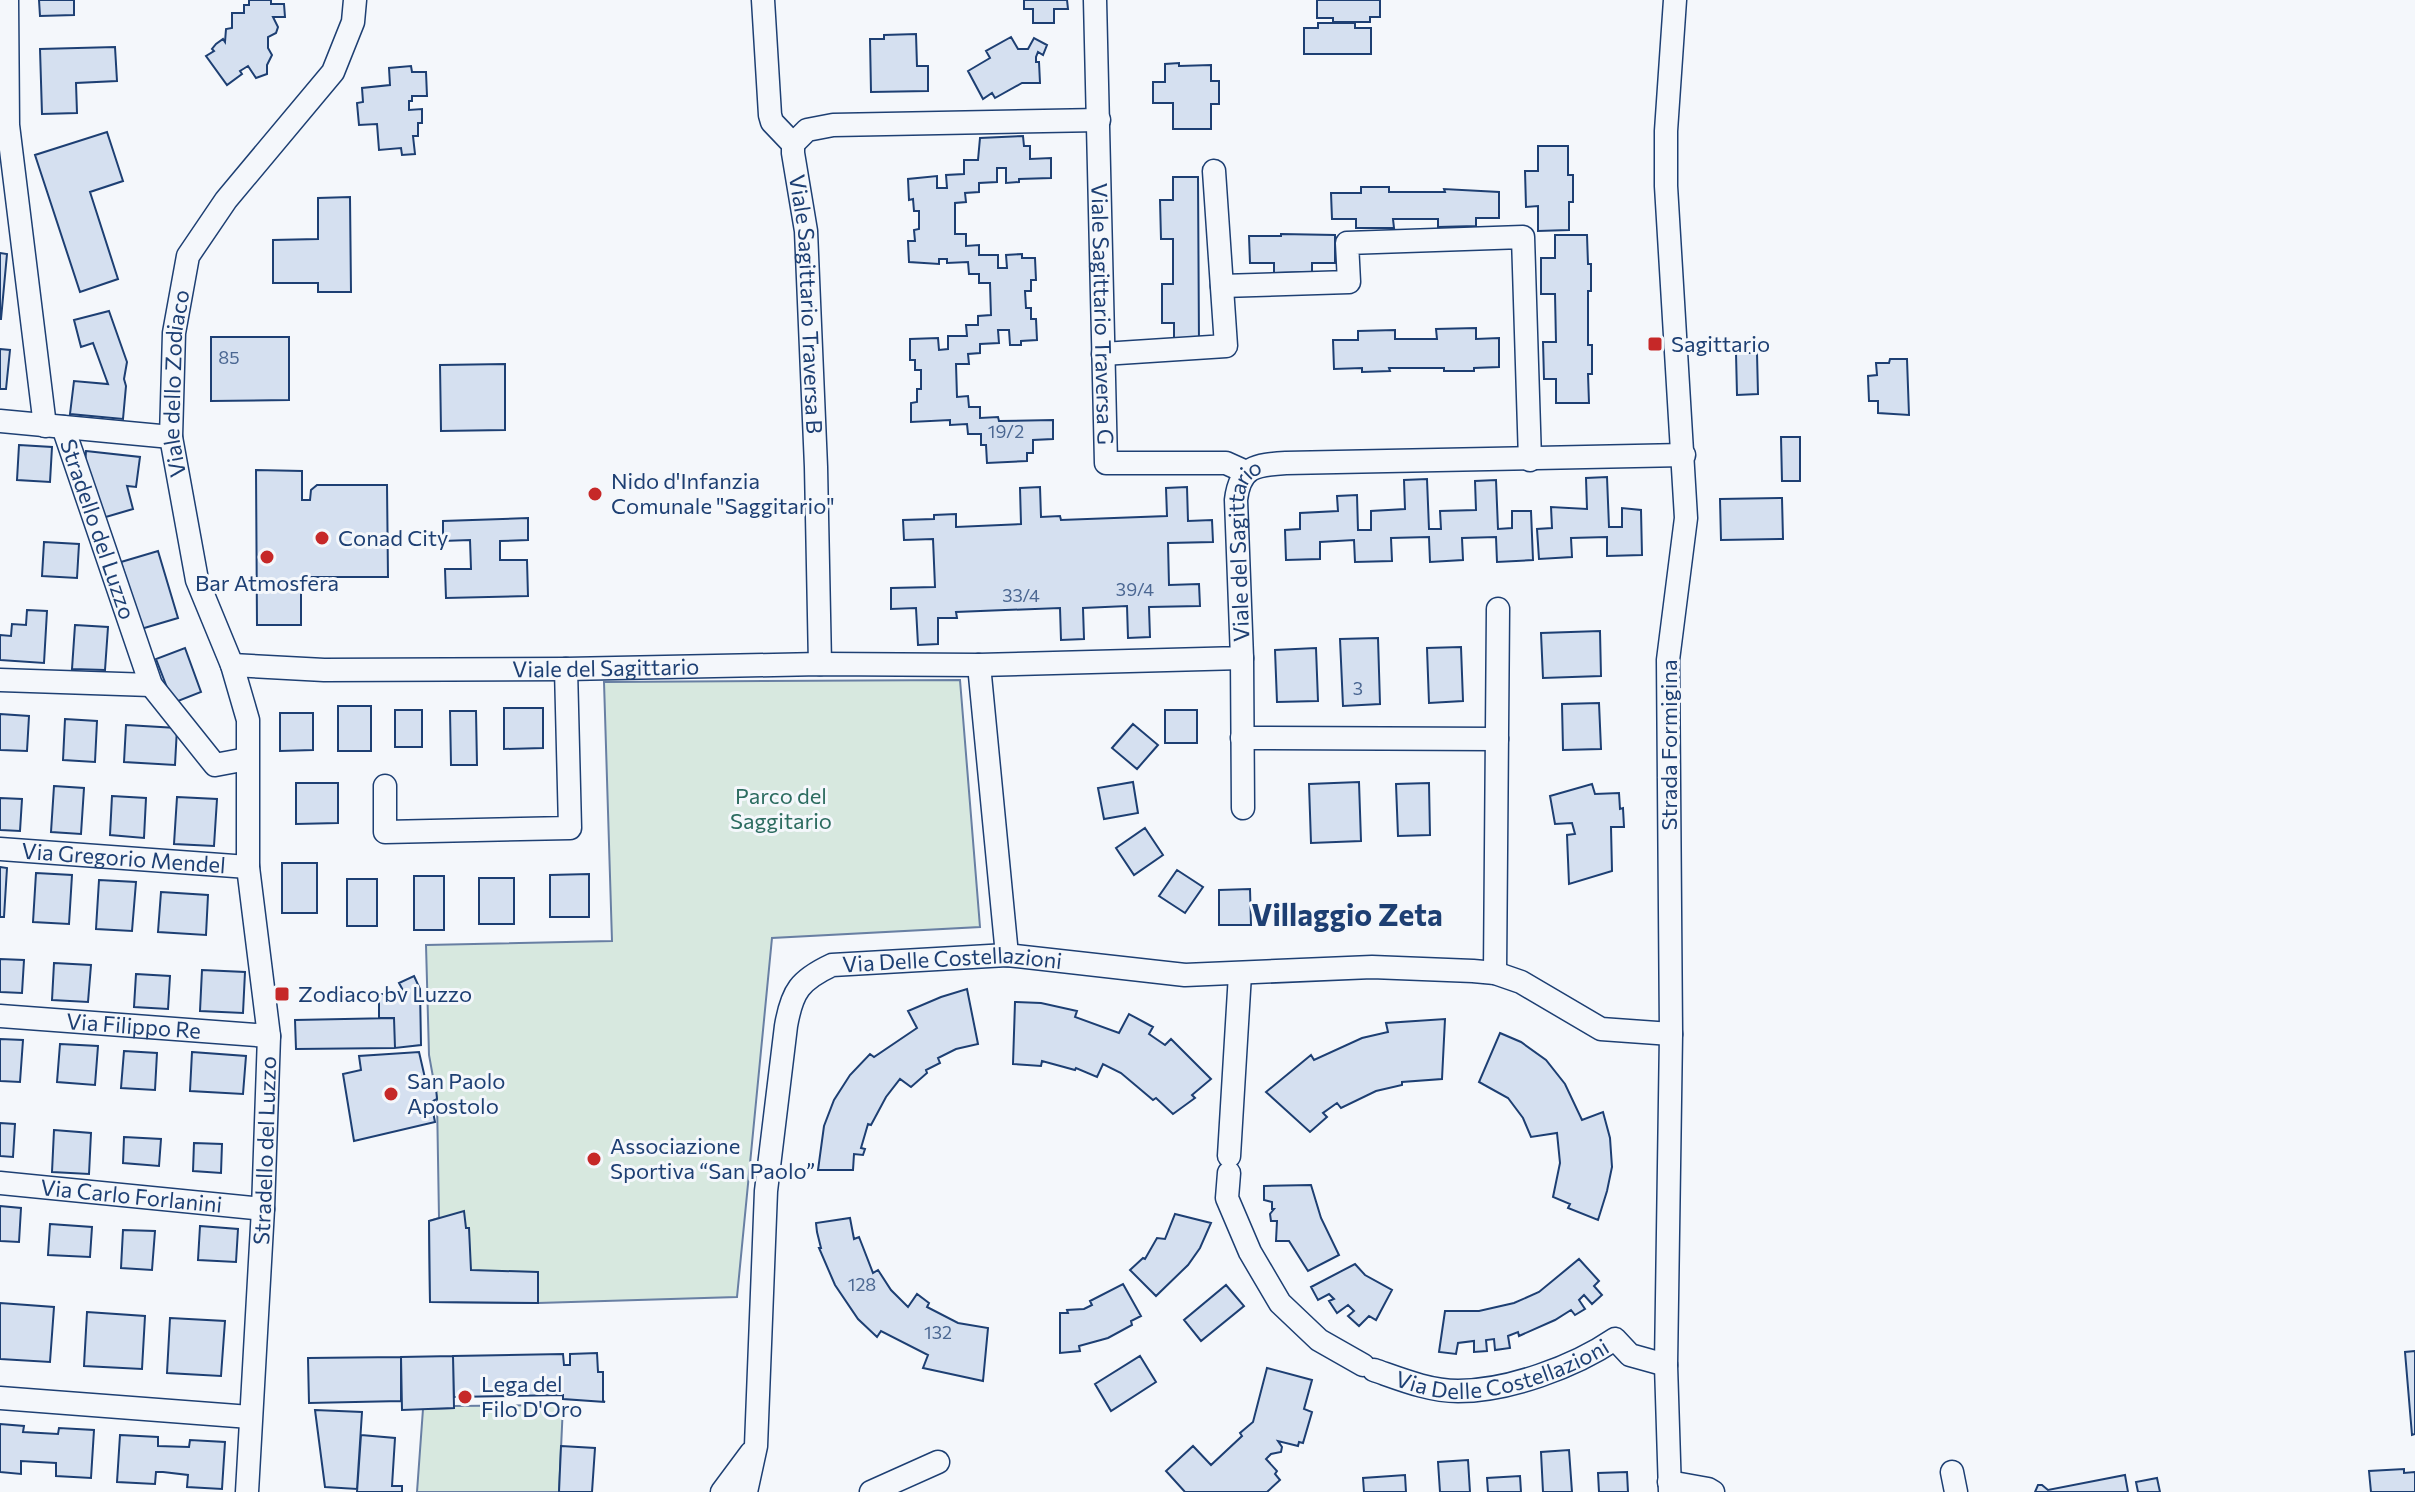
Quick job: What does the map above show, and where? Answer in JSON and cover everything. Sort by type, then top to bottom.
[{"type":"street","name":"Stradello del Luzzo","points":[[7,0],[8,125],[54,426],[151,685],[215,765],[247,759]]},
{"type":"street","name":"Viale dello Zodiaco","points":[[250,810],[248,720],[232,665],[197,580],[171,437],[174,333],[188,256],[226,200],[333,72],[353,22],[355,0]]},
{"type":"street","name":"Viale Sagittario Traversa B","points":[[763,0],[770,115],[772,122],[793,144],[806,231],[820,664]]},
{"type":"street","name":"Viale Sagittario Traversa G","points":[[1095,0],[1106,463],[1226,463],[1246,472]]},
{"type":"street","name":"Strada Formigina","points":[[1670,1487],[1666,1365],[1671,1034],[1668,660],[1686,518],[1666,186],[1666,131],[1675,0]]},
{"type":"street","points":[[793,144],[807,130],[833,125],[1099,120]]},
{"type":"street","points":[[1103,354],[1226,346],[1214,171]]},
{"type":"street","points":[[1222,286],[1349,282],[1347,243],[1523,237],[1530,460]]},
{"type":"street","points":[[0,421],[171,437]]},
{"type":"street","name":"Viale del Sagittario","points":[[232,665],[324,670],[566,669],[820,664],[979,665],[1242,658],[1236,500],[1246,472],[1286,463],[1684,455]]},
{"type":"street","points":[[1495,973],[1498,609]]},
{"type":"street","points":[[1242,658],[1243,808]]},
{"type":"street","points":[[979,665],[1007,955]]},
{"type":"street","points":[[385,786],[385,832],[570,828],[566,669]]},
{"type":"street","points":[[0,680],[151,685]]},
{"type":"street","points":[[1242,738],[1497,739]]},
{"type":"street","name":"Stradello del Luzzo","points":[[247,1492],[269,1036],[248,867],[250,810]]},
{"type":"street","name":"Via Gregorio Mendel","points":[[0,849],[248,867]]},
{"type":"street","name":"Via Delle Costellazioni","points":[[746,1492],[756,1446],[766,1191],[786,1026],[790,1004],[797,989],[812,974],[832,965],[1007,955],[1185,975],[1372,967],[1495,973],[1538,990],[1588,1024],[1601,1029],[1671,1034]]},
{"type":"street","name":"Via Delle Costellazioni","points":[[1240,974],[1227,1198],[1250,1252],[1280,1303],[1319,1340],[1368,1368],[1412,1384],[1458,1391],[1506,1384],[1555,1371],[1588,1358],[1615,1339],[1630,1355],[1666,1365]]},
{"type":"street","name":"Via Filippo Re","points":[[0,1016],[269,1036]]},
{"type":"street","name":"Via Carlo Forlanini","points":[[0,1183],[263,1209]]},
{"type":"street","points":[[0,1398],[250,1417]]},
{"type":"street","points":[[722,1492],[756,1446]]},
{"type":"street","points":[[871,1492],[938,1462]]},
{"type":"street","points":[[1670,1487],[1708,1489],[1713,1492]]},
{"type":"green space","name":"Parco del Saggitario","points":[[960,680],[980,927],[772,938],[737,1297],[538,1303],[430,1302],[429,1221],[439,1218],[437,1099],[429,1055],[426,945],[612,941],[604,682]]},
{"type":"green space","points":[[563,1405],[559,1492],[417,1492],[423,1409]]},
{"type":"building","points":[[39,0],[74,0],[74,15],[40,16]]},
{"type":"building","points":[[249,0],[271,0],[271,4],[284,4],[285,17],[273,17],[278,27],[276,33],[268,37],[272,55],[267,74],[256,78],[248,66],[227,85],[206,56],[214,51],[212,49],[216,44],[223,39],[225,42],[226,29],[232,28],[232,13],[244,13],[244,5],[249,5]]},
{"type":"building","points":[[1024,0],[1067,0],[1068,9],[1054,9],[1054,23],[1033,23],[1033,9],[1024,9]]},
{"type":"building","points":[[1317,0],[1380,0],[1380,17],[1370,17],[1370,22],[1333,22],[1333,18],[1317,18]]},
{"type":"building","points":[[1318,23],[1355,23],[1355,28],[1371,28],[1371,54],[1304,54],[1304,28],[1318,28]]},
{"type":"building","points":[[916,34],[917,66],[928,66],[928,91],[871,92],[870,39],[884,39],[884,35]]},
{"type":"building","points":[[1011,37],[1018,49],[1028,49],[1034,38],[1047,45],[1043,55],[1038,52],[1036,57],[1040,83],[1022,83],[995,98],[992,93],[983,99],[968,71],[990,58],[986,51]]},
{"type":"building","points":[[115,47],[117,81],[76,83],[77,113],[42,114],[40,49]]},
{"type":"building","points":[[1179,63],[1179,66],[1211,65],[1211,81],[1219,81],[1219,104],[1211,104],[1211,129],[1173,129],[1173,103],[1153,103],[1153,82],[1165,82],[1165,64]]},
{"type":"building","points":[[411,66],[412,72],[426,72],[427,96],[412,96],[412,101],[409,101],[409,110],[422,109],[418,136],[413,136],[415,154],[402,155],[401,148],[379,150],[377,124],[359,125],[357,103],[363,102],[362,88],[390,85],[389,68]]},
{"type":"building","points":[[107,132],[123,181],[90,192],[118,279],[80,292],[35,155]]},
{"type":"building","points":[[1023,136],[1024,146],[1030,146],[1030,159],[1051,158],[1051,178],[1019,179],[1019,182],[1006,183],[1006,168],[997,168],[997,182],[979,183],[979,192],[965,193],[966,202],[955,203],[955,234],[966,234],[966,246],[979,245],[979,255],[998,255],[998,268],[1007,268],[1006,255],[1022,254],[1022,258],[1035,258],[1036,280],[1031,280],[1031,291],[1025,291],[1026,308],[1031,308],[1031,319],[1036,319],[1037,340],[1010,345],[1009,330],[998,330],[999,343],[980,344],[980,353],[968,354],[969,364],[956,364],[957,397],[968,396],[969,407],[980,407],[980,418],[998,417],[999,421],[1053,420],[1053,439],[1033,440],[1033,453],[1027,453],[1027,461],[987,463],[986,445],[981,445],[981,434],[968,434],[967,424],[950,425],[950,420],[911,422],[911,403],[917,402],[917,389],[921,389],[921,370],[915,370],[915,360],[910,360],[910,339],[938,338],[939,350],[948,349],[948,336],[967,336],[966,325],[978,325],[978,316],[991,315],[990,283],[979,283],[979,274],[969,274],[968,262],[947,263],[947,259],[939,259],[939,264],[909,262],[908,241],[915,241],[914,230],[919,229],[919,211],[914,211],[913,199],[909,200],[908,179],[937,176],[937,188],[947,188],[946,175],[964,174],[964,160],[978,160],[980,138]]},
{"type":"building","points":[[1538,146],[1568,146],[1568,175],[1573,175],[1569,230],[1538,231],[1538,206],[1526,207],[1525,171],[1538,171]]},
{"type":"building","points":[[1173,177],[1198,177],[1199,344],[1174,344],[1174,323],[1162,323],[1162,284],[1173,284],[1173,239],[1161,239],[1160,200],[1173,200]]},
{"type":"building","points":[[1361,187],[1389,187],[1389,192],[1445,192],[1444,189],[1499,192],[1499,218],[1476,218],[1476,226],[1438,227],[1438,219],[1393,219],[1394,228],[1356,228],[1356,219],[1332,219],[1331,193],[1361,193]]},
{"type":"building","points":[[350,197],[351,292],[318,292],[318,283],[273,283],[273,240],[318,239],[318,198]]},
{"type":"building","points":[[1335,235],[1335,263],[1312,263],[1312,272],[1274,273],[1274,263],[1250,263],[1249,236]]},
{"type":"building","points":[[1555,235],[1587,235],[1588,264],[1591,264],[1588,345],[1592,345],[1592,374],[1588,374],[1589,403],[1556,403],[1556,379],[1544,379],[1543,342],[1556,342],[1555,294],[1541,294],[1541,258],[1555,258]]},
{"type":"building","points":[[0,253],[7,254],[1,319],[0,319]]},
{"type":"building","points":[[109,311],[127,362],[123,419],[70,414],[74,381],[108,384],[93,343],[81,347],[74,320]]},
{"type":"building","points":[[1476,328],[1476,339],[1499,338],[1499,367],[1474,368],[1474,371],[1389,368],[1390,371],[1362,372],[1362,368],[1334,369],[1333,340],[1358,340],[1358,331],[1395,330],[1395,339],[1437,339],[1436,329]]},
{"type":"building","points":[[211,337],[289,337],[289,400],[211,401]]},
{"type":"building","points":[[0,349],[10,350],[6,389],[0,389]]},
{"type":"building","points":[[1736,353],[1757,353],[1758,394],[1737,395]]},
{"type":"building","points":[[1890,359],[1907,359],[1909,415],[1878,413],[1878,401],[1869,401],[1868,376],[1877,375],[1876,363],[1889,363]]},
{"type":"building","points":[[505,364],[505,430],[441,431],[440,365]]},
{"type":"building","points":[[1781,437],[1800,437],[1800,481],[1782,481]]},
{"type":"building","points":[[19,445],[52,447],[50,482],[17,480]]},
{"type":"building","points":[[86,451],[140,457],[136,487],[127,486],[133,509],[99,519],[85,466]]},
{"type":"building","name":"Conad City","points":[[256,470],[302,471],[302,500],[310,500],[311,490],[317,485],[387,485],[388,577],[301,577],[301,625],[257,625]]},
{"type":"building","points":[[1607,477],[1609,527],[1622,527],[1622,508],[1641,510],[1642,555],[1607,556],[1607,537],[1571,538],[1572,557],[1539,559],[1537,529],[1552,528],[1551,507],[1587,509],[1586,478]]},
{"type":"building","points":[[1427,479],[1429,529],[1441,529],[1440,511],[1476,510],[1475,481],[1496,480],[1498,529],[1512,528],[1512,511],[1531,511],[1533,560],[1497,562],[1496,537],[1462,538],[1463,560],[1430,562],[1429,537],[1391,538],[1392,561],[1355,562],[1354,540],[1320,542],[1320,559],[1286,560],[1285,530],[1300,529],[1300,513],[1338,511],[1337,496],[1357,495],[1358,530],[1371,530],[1371,511],[1405,509],[1404,480]]},
{"type":"building","points":[[1040,487],[1041,517],[1060,516],[1061,520],[1167,516],[1166,488],[1187,487],[1188,521],[1212,520],[1213,542],[1168,543],[1169,585],[1199,584],[1200,606],[1149,607],[1150,637],[1128,638],[1127,606],[1083,608],[1084,639],[1061,640],[1060,608],[956,612],[957,618],[938,618],[938,644],[918,645],[916,608],[891,609],[891,588],[935,587],[933,539],[904,540],[903,520],[934,519],[934,515],[956,514],[956,527],[1021,524],[1020,488]]},
{"type":"building","points":[[1782,498],[1783,539],[1721,540],[1720,499]]},
{"type":"building","points":[[528,518],[528,540],[500,541],[500,560],[527,560],[528,596],[446,598],[445,569],[471,569],[470,540],[443,541],[443,521]]},
{"type":"building","points":[[44,542],[79,544],[77,578],[42,576]]},
{"type":"building","points":[[158,551],[178,618],[141,629],[121,562]]},
{"type":"building","points":[[27,610],[47,611],[44,663],[0,660],[0,635],[11,636],[12,624],[26,625]]},
{"type":"building","points":[[75,625],[108,627],[105,670],[72,669]]},
{"type":"building","points":[[1600,631],[1601,676],[1543,678],[1541,633]]},
{"type":"building","points":[[1378,638],[1380,704],[1343,706],[1340,639]]},
{"type":"building","points":[[1461,647],[1463,701],[1429,703],[1427,648]]},
{"type":"building","points":[[185,648],[201,692],[173,703],[156,659]]},
{"type":"building","points":[[1316,648],[1318,701],[1277,702],[1275,650]]},
{"type":"building","points":[[1599,703],[1601,749],[1563,750],[1562,704]]},
{"type":"building","points":[[338,706],[371,706],[371,751],[338,751]]},
{"type":"building","points":[[504,708],[543,708],[543,748],[504,749]]},
{"type":"building","points":[[395,710],[422,710],[422,747],[395,747]]},
{"type":"building","points":[[1165,710],[1197,710],[1197,743],[1165,743]]},
{"type":"building","points":[[450,711],[476,711],[477,765],[451,765]]},
{"type":"building","points":[[280,713],[313,713],[313,750],[280,751]]},
{"type":"building","points":[[0,714],[29,716],[27,751],[0,750]]},
{"type":"building","points":[[65,719],[97,721],[95,762],[63,760]]},
{"type":"building","points":[[1133,724],[1158,745],[1137,769],[1112,748]]},
{"type":"building","points":[[126,725],[177,728],[175,765],[124,762]]},
{"type":"building","points":[[1133,782],[1138,813],[1104,819],[1098,788]]},
{"type":"building","points":[[1359,782],[1361,841],[1311,843],[1309,784]]},
{"type":"building","points":[[296,783],[338,783],[338,823],[296,824]]},
{"type":"building","points":[[1429,783],[1430,835],[1398,836],[1396,784]]},
{"type":"building","points":[[1592,784],[1595,794],[1619,793],[1624,827],[1611,827],[1612,871],[1569,884],[1567,835],[1575,834],[1572,823],[1555,824],[1550,796]]},
{"type":"building","points":[[54,786],[84,788],[81,834],[51,832]]},
{"type":"building","points":[[112,796],[146,798],[144,838],[110,835]]},
{"type":"building","points":[[177,797],[217,799],[214,846],[174,844]]},
{"type":"building","points":[[0,798],[22,799],[20,831],[0,830]]},
{"type":"building","points":[[1145,828],[1163,855],[1134,875],[1116,848]]},
{"type":"building","points":[[282,863],[317,863],[317,913],[282,913]]},
{"type":"building","points":[[0,867],[7,868],[4,917],[0,917]]},
{"type":"building","points":[[1177,870],[1203,887],[1185,913],[1159,896]]},
{"type":"building","points":[[36,873],[72,875],[69,924],[33,922]]},
{"type":"building","points":[[589,874],[589,917],[550,917],[550,875]]},
{"type":"building","points":[[414,876],[444,876],[444,930],[414,930]]},
{"type":"building","points":[[479,878],[514,878],[514,924],[479,924]]},
{"type":"building","points":[[347,879],[377,879],[377,926],[347,926]]},
{"type":"building","points":[[99,880],[136,882],[132,931],[96,929]]},
{"type":"building","points":[[1250,889],[1251,925],[1219,925],[1219,890]]},
{"type":"building","points":[[161,892],[208,895],[206,935],[158,932]]},
{"type":"building","points":[[0,959],[24,960],[22,993],[0,992]]},
{"type":"building","points":[[54,963],[91,965],[88,1002],[52,1000]]},
{"type":"building","points":[[202,970],[245,972],[243,1013],[200,1011]]},
{"type":"building","points":[[136,974],[170,976],[168,1009],[134,1007]]},
{"type":"building","points":[[414,976],[420,989],[421,1045],[395,1048],[394,1018],[379,1018],[379,994],[405,994],[399,983]]},
{"type":"building","points":[[967,989],[978,1044],[956,1049],[938,1058],[940,1063],[926,1070],[927,1073],[911,1087],[900,1079],[871,1125],[868,1124],[861,1148],[865,1149],[863,1155],[854,1154],[853,1170],[818,1170],[824,1126],[834,1100],[850,1075],[870,1054],[874,1057],[917,1028],[908,1011]]},
{"type":"building","points":[[1015,1002],[1041,1003],[1077,1011],[1075,1017],[1119,1033],[1129,1014],[1153,1027],[1149,1034],[1165,1045],[1171,1039],[1211,1079],[1192,1095],[1195,1098],[1173,1114],[1121,1073],[1103,1064],[1097,1077],[1076,1068],[1042,1061],[1041,1066],[1013,1064]]},
{"type":"building","points":[[394,1018],[395,1048],[296,1049],[295,1020]]},
{"type":"building","points":[[1445,1019],[1442,1079],[1402,1082],[1402,1085],[1376,1091],[1341,1108],[1337,1103],[1323,1113],[1327,1117],[1310,1132],[1266,1092],[1311,1055],[1314,1060],[1362,1038],[1388,1032],[1386,1023]]},
{"type":"building","points":[[1500,1033],[1521,1042],[1546,1060],[1565,1084],[1582,1120],[1603,1112],[1610,1138],[1612,1167],[1598,1220],[1568,1208],[1570,1204],[1553,1197],[1560,1163],[1557,1133],[1531,1137],[1523,1118],[1508,1098],[1479,1082]]},
{"type":"building","points":[[0,1039],[23,1040],[20,1082],[0,1081]]},
{"type":"building","points":[[60,1044],[98,1046],[95,1085],[57,1082]]},
{"type":"building","points":[[124,1051],[157,1053],[155,1090],[121,1088]]},
{"type":"building","points":[[192,1052],[246,1056],[243,1094],[190,1091]]},
{"type":"building","name":"San Paolo Apostolo","points":[[419,1052],[425,1078],[430,1078],[436,1088],[437,1099],[431,1102],[435,1122],[354,1141],[343,1074],[361,1070],[359,1056]]},
{"type":"building","points":[[0,1123],[15,1124],[13,1157],[0,1156]]},
{"type":"building","points":[[54,1130],[91,1133],[89,1174],[52,1172]]},
{"type":"building","points":[[124,1137],[161,1139],[159,1166],[123,1163]]},
{"type":"building","points":[[194,1143],[222,1144],[221,1173],[193,1171]]},
{"type":"building","points":[[1311,1185],[1321,1218],[1339,1255],[1308,1271],[1289,1241],[1276,1241],[1277,1221],[1271,1221],[1270,1214],[1274,1209],[1272,1202],[1264,1200],[1264,1186]]},
{"type":"building","points":[[0,1206],[21,1208],[19,1242],[0,1241]]},
{"type":"building","points":[[464,1211],[466,1228],[469,1228],[471,1270],[538,1272],[538,1303],[430,1302],[429,1221]]},
{"type":"building","points":[[1175,1214],[1211,1223],[1188,1265],[1156,1296],[1130,1270],[1145,1259],[1157,1238],[1165,1239]]},
{"type":"building","points":[[850,1218],[854,1239],[859,1237],[873,1273],[878,1270],[891,1290],[908,1307],[917,1294],[929,1303],[927,1307],[958,1323],[988,1328],[983,1381],[923,1368],[928,1355],[881,1331],[877,1337],[858,1319],[835,1285],[819,1248],[816,1223]]},
{"type":"building","points":[[50,1224],[92,1227],[90,1257],[48,1255]]},
{"type":"building","points":[[200,1226],[238,1229],[236,1262],[198,1260]]},
{"type":"building","points":[[123,1230],[155,1231],[152,1270],[121,1268]]},
{"type":"building","points":[[1579,1259],[1599,1281],[1594,1286],[1602,1295],[1592,1304],[1584,1295],[1579,1300],[1585,1309],[1575,1315],[1571,1310],[1519,1336],[1518,1332],[1508,1336],[1510,1348],[1495,1350],[1494,1339],[1486,1340],[1487,1351],[1474,1352],[1474,1341],[1458,1343],[1456,1354],[1439,1352],[1445,1311],[1479,1311],[1514,1303],[1539,1292]]},
{"type":"building","points":[[1355,1264],[1365,1275],[1392,1290],[1376,1320],[1369,1316],[1359,1326],[1348,1316],[1354,1311],[1348,1305],[1337,1313],[1329,1301],[1334,1299],[1329,1294],[1318,1300],[1311,1287]]},
{"type":"building","points":[[1123,1284],[1141,1316],[1131,1321],[1132,1325],[1108,1338],[1079,1346],[1080,1351],[1060,1353],[1060,1313],[1084,1309],[1092,1305],[1090,1301]]},
{"type":"building","points":[[1226,1285],[1244,1306],[1201,1341],[1184,1320]]},
{"type":"building","points":[[0,1303],[54,1307],[50,1362],[0,1359]]},
{"type":"building","points":[[87,1312],[145,1316],[142,1369],[84,1366]]},
{"type":"building","points":[[170,1318],[225,1321],[221,1376],[167,1373]]},
{"type":"building","points":[[2415,1351],[2415,1434],[2412,1435],[2405,1352]]},
{"type":"building","points":[[597,1353],[598,1372],[603,1372],[605,1402],[563,1399],[563,1395],[454,1397],[453,1356],[563,1354],[564,1365],[570,1365],[570,1354]]},
{"type":"building","points":[[453,1356],[454,1408],[402,1410],[401,1357]]},
{"type":"building","points":[[1140,1356],[1156,1382],[1111,1411],[1095,1384]]},
{"type":"building","points":[[401,1357],[401,1401],[309,1403],[308,1358]]},
{"type":"building","points":[[1267,1368],[1312,1380],[1304,1409],[1312,1412],[1303,1443],[1299,1442],[1298,1446],[1278,1441],[1281,1452],[1271,1454],[1266,1459],[1277,1471],[1275,1474],[1280,1480],[1267,1492],[1185,1492],[1166,1471],[1193,1446],[1211,1465],[1242,1436],[1240,1433],[1253,1422]]},
{"type":"building","points":[[315,1410],[362,1412],[357,1489],[325,1487]]},
{"type":"building","points":[[0,1424],[24,1426],[23,1432],[58,1434],[59,1428],[94,1430],[91,1478],[56,1476],[56,1463],[21,1461],[21,1474],[0,1472]]},
{"type":"building","points":[[120,1435],[158,1437],[158,1446],[189,1447],[190,1440],[225,1442],[222,1489],[187,1487],[188,1475],[163,1472],[156,1472],[155,1484],[117,1482]]},
{"type":"building","points":[[361,1435],[395,1438],[392,1486],[402,1486],[402,1492],[357,1492]]},
{"type":"building","points":[[561,1446],[595,1448],[592,1492],[559,1492]]},
{"type":"building","points":[[1569,1450],[1572,1492],[1543,1492],[1541,1452]]},
{"type":"building","points":[[1468,1460],[1470,1492],[1440,1492],[1438,1462]]},
{"type":"building","points":[[2404,1469],[2404,1473],[2415,1472],[2415,1492],[2371,1492],[2369,1471]]},
{"type":"building","points":[[1627,1472],[1628,1492],[1599,1492],[1598,1473]]},
{"type":"building","points":[[1405,1475],[1406,1492],[1364,1492],[1363,1478]]},
{"type":"building","points":[[2125,1475],[2128,1492],[2035,1492],[2038,1485],[2048,1490]]},
{"type":"building","points":[[1520,1476],[1521,1492],[1488,1492],[1487,1478]]},
{"type":"building","points":[[2157,1478],[2160,1492],[2138,1492],[2136,1482]]},
{"type":"place","name":"Sagittario","points":[[1655,344]]},
{"type":"place","name":"Nido d'Infanzia Comunale \"Saggitario\"","points":[[595,494]]},
{"type":"place","name":"Conad City","points":[[322,538]]},
{"type":"place","name":"Bar Atmosfera","points":[[267,557]]},
{"type":"place","name":"Zodiaco bv Luzzo","points":[[282,994]]},
{"type":"place","name":"San Paolo Apostolo","points":[[391,1094]]},
{"type":"place","name":"Associazione Sportiva “San Paolo”","points":[[594,1159]]},
{"type":"place","name":"Lega del Filo D'Oro","points":[[465,1397]]},
{"type":"district","name":"Villaggio Zeta","points":[[1347,916]]}]
